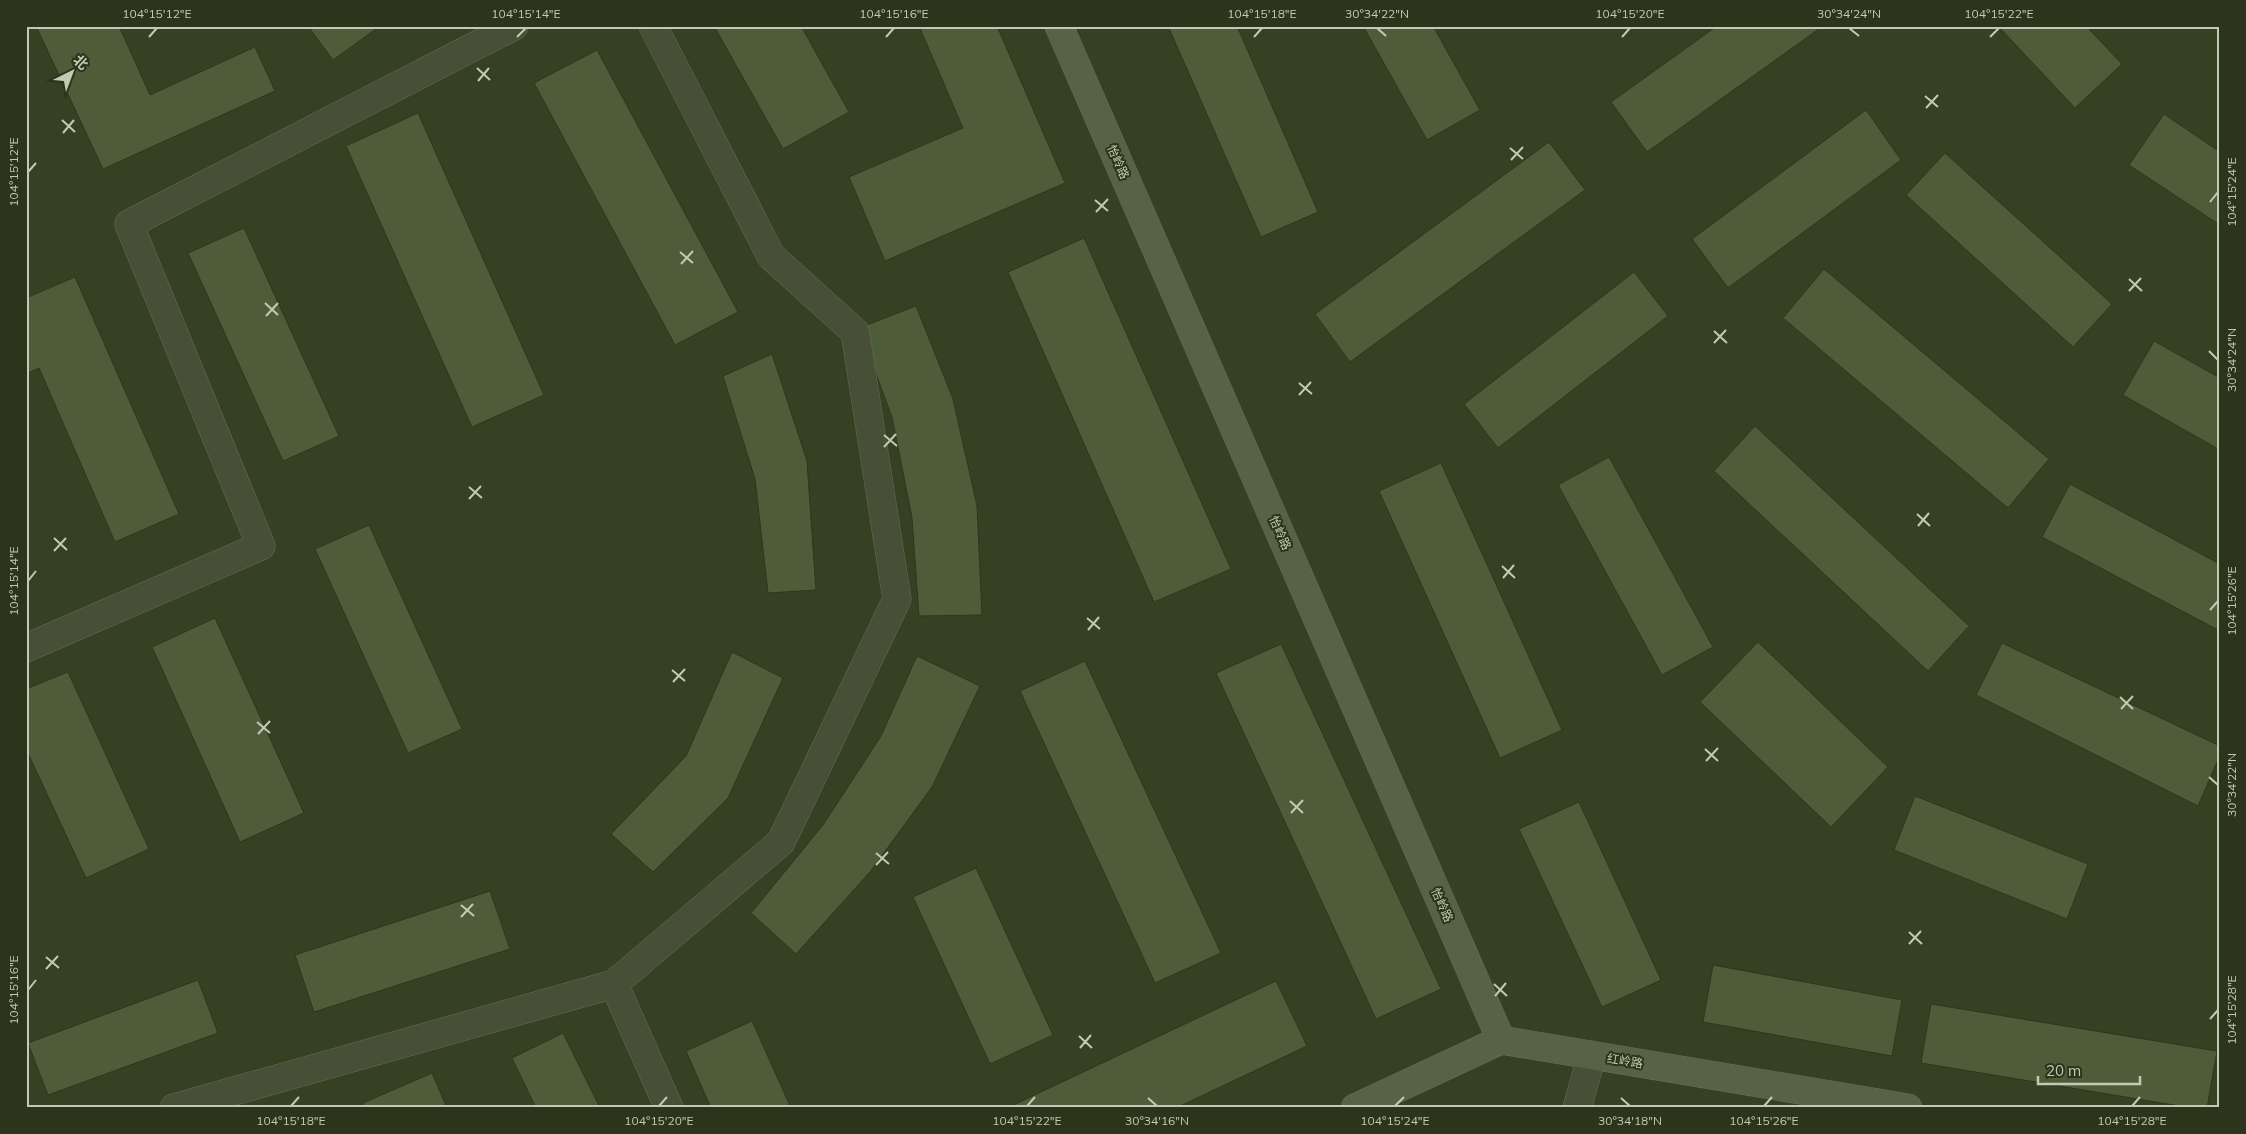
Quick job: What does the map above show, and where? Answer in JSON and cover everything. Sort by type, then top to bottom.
[{"type":"street","points":[[26,648],[261,546],[129,224],[514,26]]},
{"type":"street","points":[[174,1108],[614,984],[781,842],[897,599],[855,332],[771,256],[653,26]]},
{"type":"street","name":"怡岭路","points":[[1059,26],[1501,1040]]},
{"type":"street","points":[[614,984],[669,1108]]},
{"type":"street","points":[[1354,1108],[1501,1040]]},
{"type":"street","name":"红岭路","points":[[1501,1040],[1908,1108]]},
{"type":"street","points":[[1577,1108],[1592,1055]]},
{"type":"building","points":[[36,26],[119,26],[150,95],[255,47],[275,91],[103,169]]},
{"type":"building","points":[[308,26],[380,26],[333,60]]},
{"type":"building","points":[[714,26],[801,26],[849,112],[783,149]]},
{"type":"building","points":[[919,26],[997,26],[1065,183],[885,261],[849,177],[963,128]]},
{"type":"building","points":[[1168,26],[1237,26],[1318,212],[1261,237]]},
{"type":"building","points":[[1363,26],[1433,26],[1480,110],[1427,140]]},
{"type":"building","points":[[1717,26],[1823,26],[1647,152],[1611,102]]},
{"type":"building","points":[[1998,26],[2086,26],[2122,64],[2075,108]]},
{"type":"building","points":[[597,50],[738,312],[675,345],[534,83]]},
{"type":"building","points":[[1866,110],[1901,160],[1728,288],[1692,239]]},
{"type":"building","points":[[418,113],[544,395],[472,427],[346,146]]},
{"type":"building","points":[[2164,114],[2220,152],[2220,225],[2129,165]]},
{"type":"building","points":[[1549,142],[1585,190],[1350,362],[1315,314]]},
{"type":"building","points":[[1945,153],[2112,304],[2073,347],[1906,195]]},
{"type":"building","points":[[244,228],[339,436],[283,461],[188,253]]},
{"type":"building","points":[[1084,238],[1231,569],[1154,602],[1008,272]]},
{"type":"building","points":[[1824,269],[2049,459],[2008,508],[1783,318]]},
{"type":"building","points":[[1634,272],[1668,316],[1498,448],[1464,404]]},
{"type":"building","points":[[75,277],[179,514],[115,542],[39,368],[26,374],[26,298]]},
{"type":"building","points":[[916,306],[953,399],[977,506],[982,615],[919,616],[912,518],[892,417],[859,328]]},
{"type":"building","points":[[2154,341],[2220,378],[2220,450],[2123,395]]},
{"type":"building","points":[[772,354],[807,461],[816,590],[768,593],[755,479],[723,376]]},
{"type":"building","points":[[1755,426],[1969,626],[1928,671],[1714,471]]},
{"type":"building","points":[[1609,457],[1713,647],[1662,675],[1558,485]]},
{"type":"building","points":[[1441,463],[1562,730],[1500,758],[1379,491]]},
{"type":"building","points":[[2070,484],[2220,564],[2220,631],[2042,537]]},
{"type":"building","points":[[369,525],[462,729],[408,753],[315,549]]},
{"type":"building","points":[[215,618],[304,813],[240,842],[152,647]]},
{"type":"building","points":[[1758,642],[1888,767],[1831,827],[1700,702]]},
{"type":"building","points":[[2002,643],[2220,746],[2220,755],[2198,806],[1976,695]]},
{"type":"building","points":[[1281,644],[1441,989],[1376,1019],[1216,673]]},
{"type":"building","points":[[732,652],[783,678],[728,798],[653,872],[611,834],[686,756]]},
{"type":"building","points":[[917,656],[980,686],[932,787],[870,872],[796,954],[751,913],[823,825],[881,736]]},
{"type":"building","points":[[1085,661],[1221,953],[1155,983],[1020,691]]},
{"type":"building","points":[[68,672],[149,849],[86,878],[26,749],[26,689]]},
{"type":"building","points":[[1915,796],[2088,864],[2067,919],[1894,850]]},
{"type":"building","points":[[1579,802],[1661,980],[1602,1007],[1519,829]]},
{"type":"building","points":[[976,868],[1053,1035],[990,1064],[913,897]]},
{"type":"building","points":[[490,891],[510,949],[314,1012],[295,955]]},
{"type":"building","points":[[1713,965],[1902,1000],[1892,1056],[1703,1022]]},
{"type":"building","points":[[198,980],[218,1033],[48,1095],[28,1043]]},
{"type":"building","points":[[1276,981],[1307,1046],[1176,1108],[1007,1108]]},
{"type":"building","points":[[1931,1004],[2217,1051],[2207,1108],[2192,1108],[1921,1063]]},
{"type":"building","points":[[752,1021],[791,1108],[711,1108],[686,1051]]},
{"type":"building","points":[[563,1033],[600,1108],[536,1108],[512,1058]]},
{"type":"building","points":[[432,1073],[447,1108],[365,1108],[363,1103]]}]
